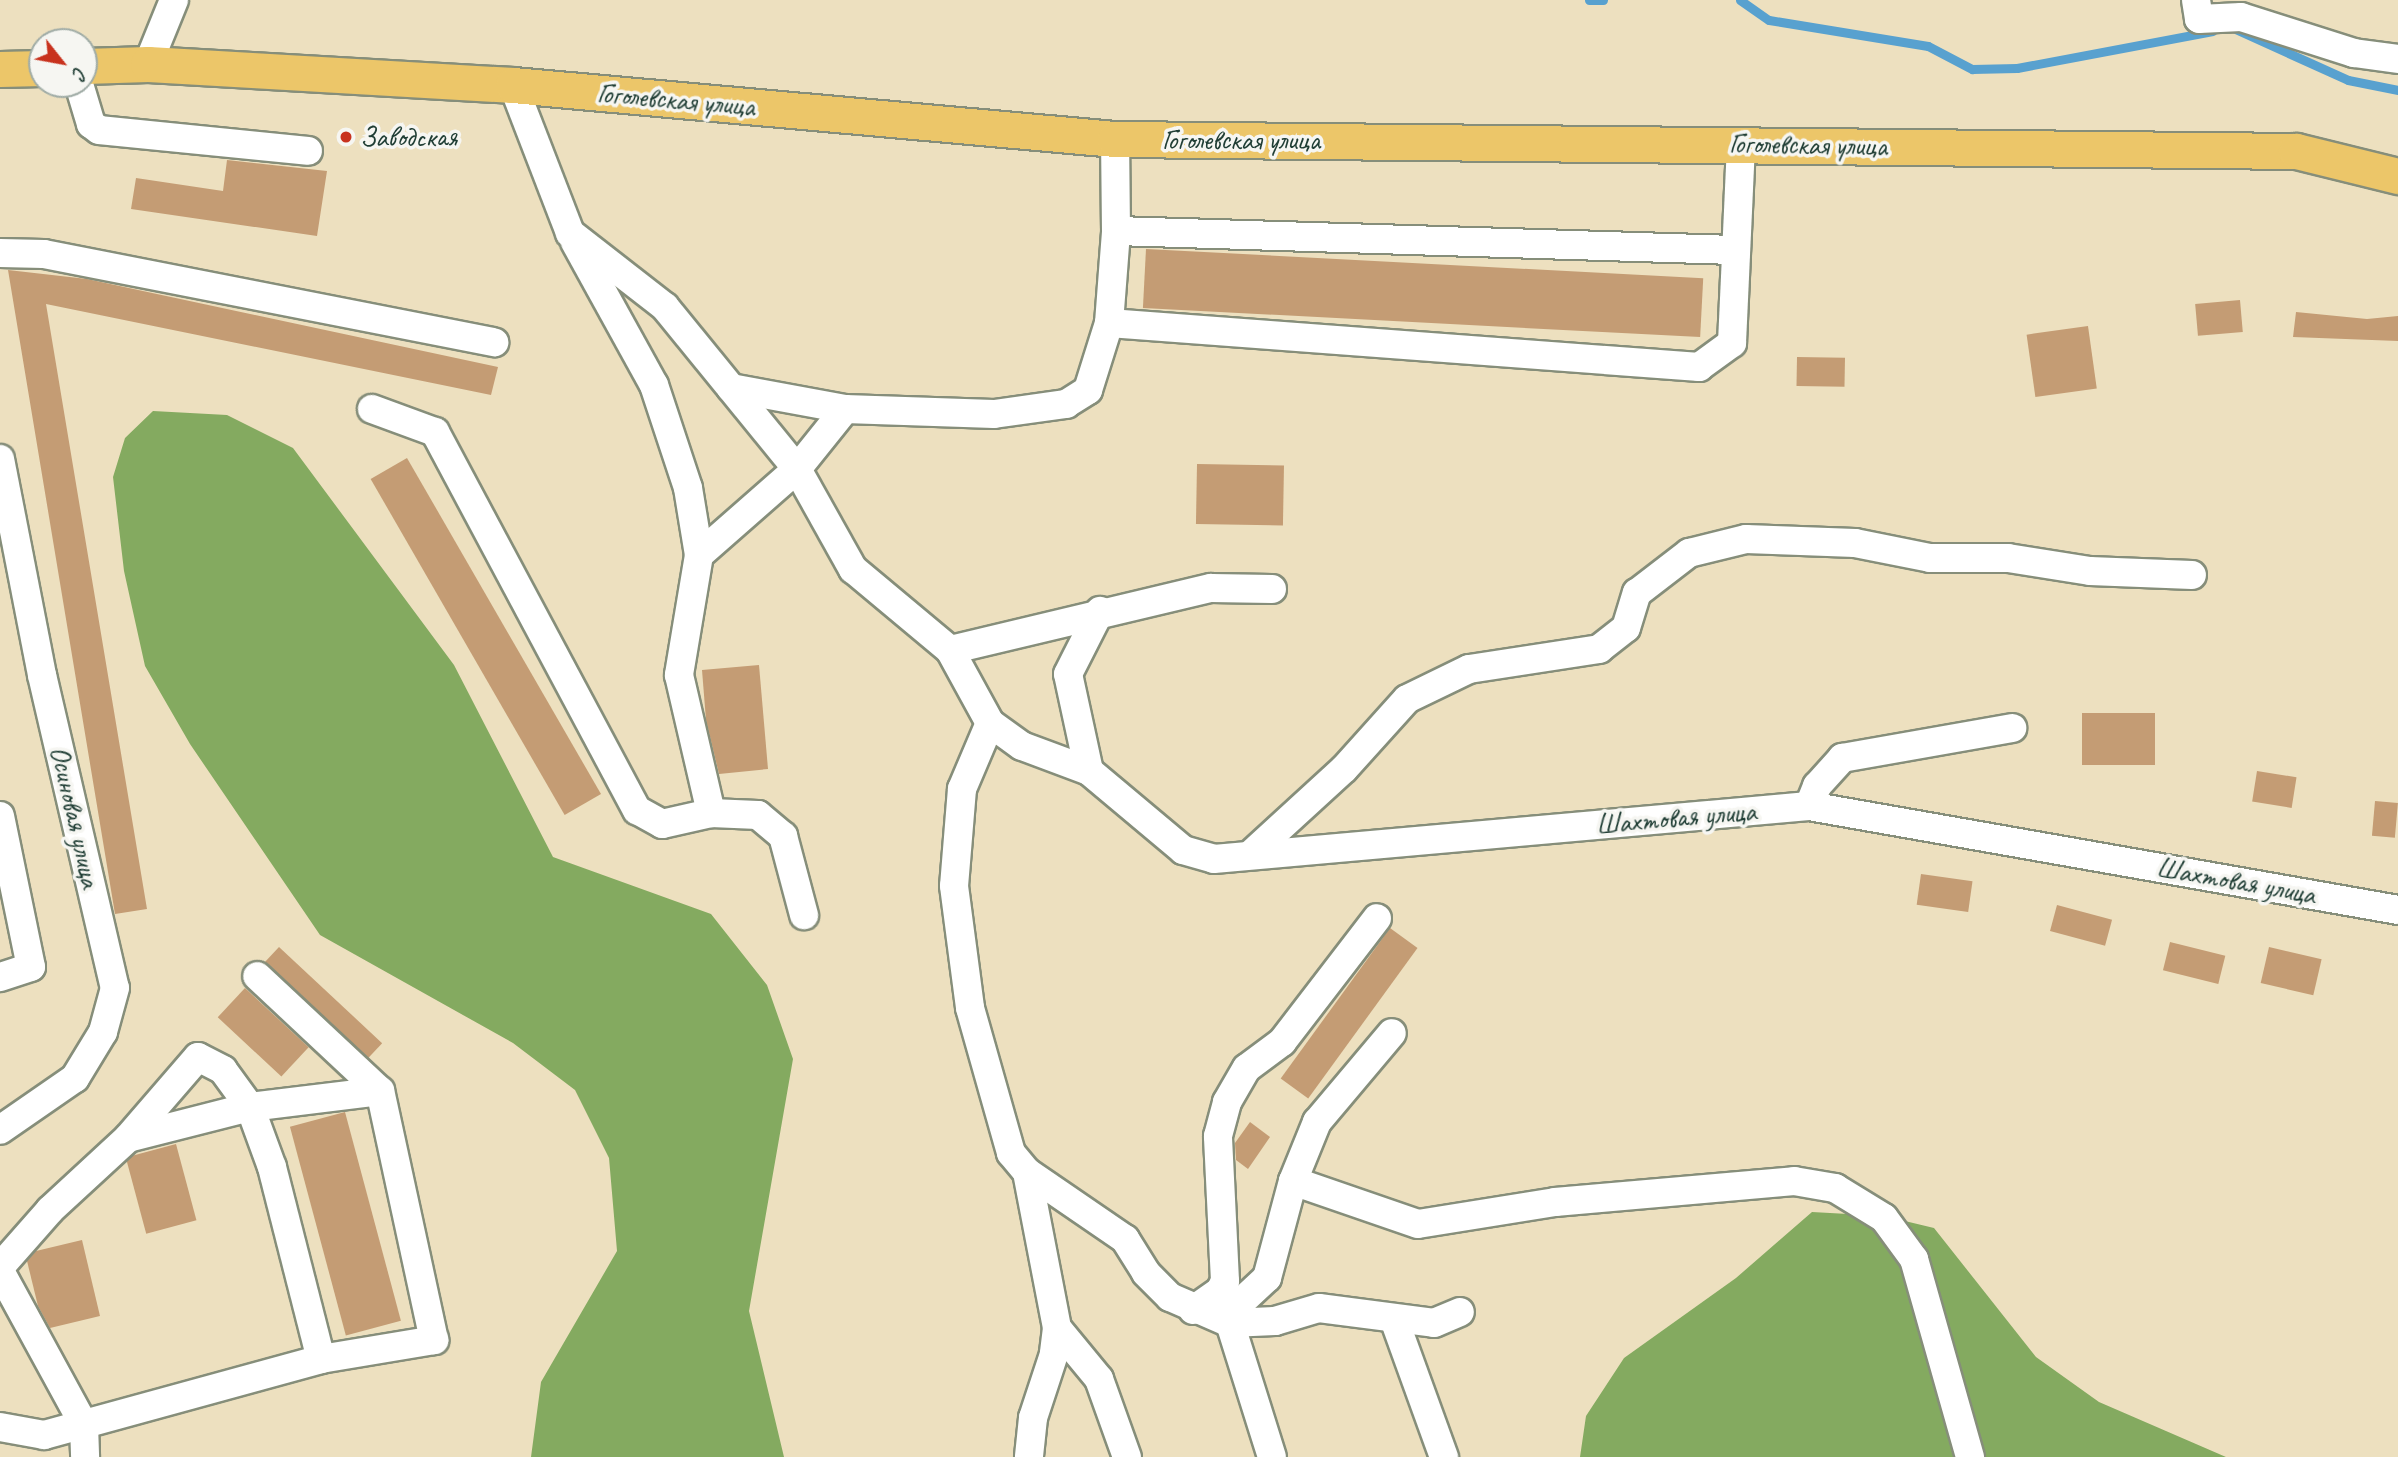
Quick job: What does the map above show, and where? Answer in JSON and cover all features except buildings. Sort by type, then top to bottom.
[{"type":"main road","name":"Гоголевская улица","points":[[98,66],[148,64],[513,85],[1115,139],[2297,151],[2398,176]]},
{"type":"main road","points":[[0,69],[28,68]]},
{"type":"street","points":[[148,64],[174,0]]},
{"type":"street","points":[[2196,0],[2199,19],[2241,18],[2354,53],[2398,59]]},
{"type":"street","points":[[513,85],[570,233],[654,385],[688,488],[699,555],[678,675],[711,813]]},
{"type":"street","points":[[83,98],[91,124],[99,130],[308,151]]},
{"type":"street","points":[[731,387],[845,410],[994,414],[1066,404],[1088,390],[1109,323],[1116,231],[1115,139]]},
{"type":"street","points":[[1109,323],[1699,367],[1732,343],[1741,144]]},
{"type":"street","points":[[1116,231],[1736,250]]},
{"type":"street","points":[[570,233],[666,306],[797,469],[853,569],[950,650],[990,723],[962,789],[954,887],[970,1009],[991,1094],[1011,1153],[1027,1172],[1125,1239],[1146,1273],[1170,1297],[1193,1310],[1230,1323],[1275,1321],[1319,1308],[1434,1323],[1460,1312]]},
{"type":"street","points":[[0,253],[44,254],[494,342]]},
{"type":"street","points":[[372,409],[435,432],[637,810],[662,824],[711,813],[758,816],[783,836],[804,915]]},
{"type":"street","points":[[699,555],[797,469],[845,410]]},
{"type":"street","name":"Осиновая улица","points":[[0,459],[4,503],[115,988],[103,1032],[75,1078],[0,1129]]},
{"type":"street","points":[[1250,855],[1344,769],[1408,699],[1469,669],[1599,649],[1626,628],[1637,593],[1689,553],[1746,539],[1855,543],[1930,558],[2008,558],[2090,571],[2192,575]]},
{"type":"street","points":[[950,650],[1100,611],[1212,588],[1272,589]]},
{"type":"street","points":[[1089,771],[1068,674],[1100,611]]},
{"type":"street","name":"Шахтовая улица","points":[[990,723],[1022,746],[1089,771],[1183,850],[1214,859],[1809,806],[2398,910]]},
{"type":"street","points":[[1809,806],[1817,786],[1842,758],[2012,728]]},
{"type":"street","points":[[0,816],[31,967],[0,977]]},
{"type":"street","points":[[1193,1310],[1220,1291],[1225,1281],[1219,1136],[1227,1102],[1247,1068],[1282,1042],[1377,918]]},
{"type":"street","points":[[0,1427],[44,1435],[321,1359],[434,1340],[380,1091],[257,976]]},
{"type":"street","points":[[1193,1310],[1240,1303],[1267,1278],[1293,1181],[1317,1122],[1392,1033]]},
{"type":"street","points":[[85,1457],[84,1425],[0,1269],[50,1210],[128,1138],[198,1057],[223,1070],[250,1107],[272,1167],[321,1359]]},
{"type":"street","points":[[128,1138],[250,1107],[380,1091]]},
{"type":"street","points":[[1027,1172],[1057,1328],[1055,1354],[1033,1418],[1029,1457]]},
{"type":"street","points":[[1293,1181],[1418,1223],[1555,1202],[1794,1181],[1835,1188],[1884,1218],[1914,1259],[1970,1457]]},
{"type":"street","points":[[1394,1319],[1444,1457]]},
{"type":"street","points":[[1230,1323],[1272,1457]]},
{"type":"street","points":[[1057,1328],[1099,1378],[1127,1457]]},
{"type":"green space","points":[[153,411],[227,415],[293,448],[454,665],[553,857],[711,914],[767,985],[793,1059],[749,1311],[784,1457],[531,1457],[541,1382],[617,1251],[609,1158],[575,1090],[513,1043],[320,935],[190,744],[145,666],[124,571],[113,477],[125,438]]},
{"type":"green space","points":[[1812,1212],[1884,1216],[1934,1228],[2036,1357],[2099,1402],[2226,1457],[1580,1457],[1586,1416],[1624,1358],[1736,1278]]},
{"type":"waterway","points":[[1589,0],[1603,0]]},
{"type":"waterway","points":[[1740,0],[1769,20],[1928,46],[1972,69],[2017,68],[2213,31]]},
{"type":"waterway","points":[[2233,28],[2348,80],[2398,90]]},
{"type":"place","name":"Заводская","points":[[346,137]]}]
